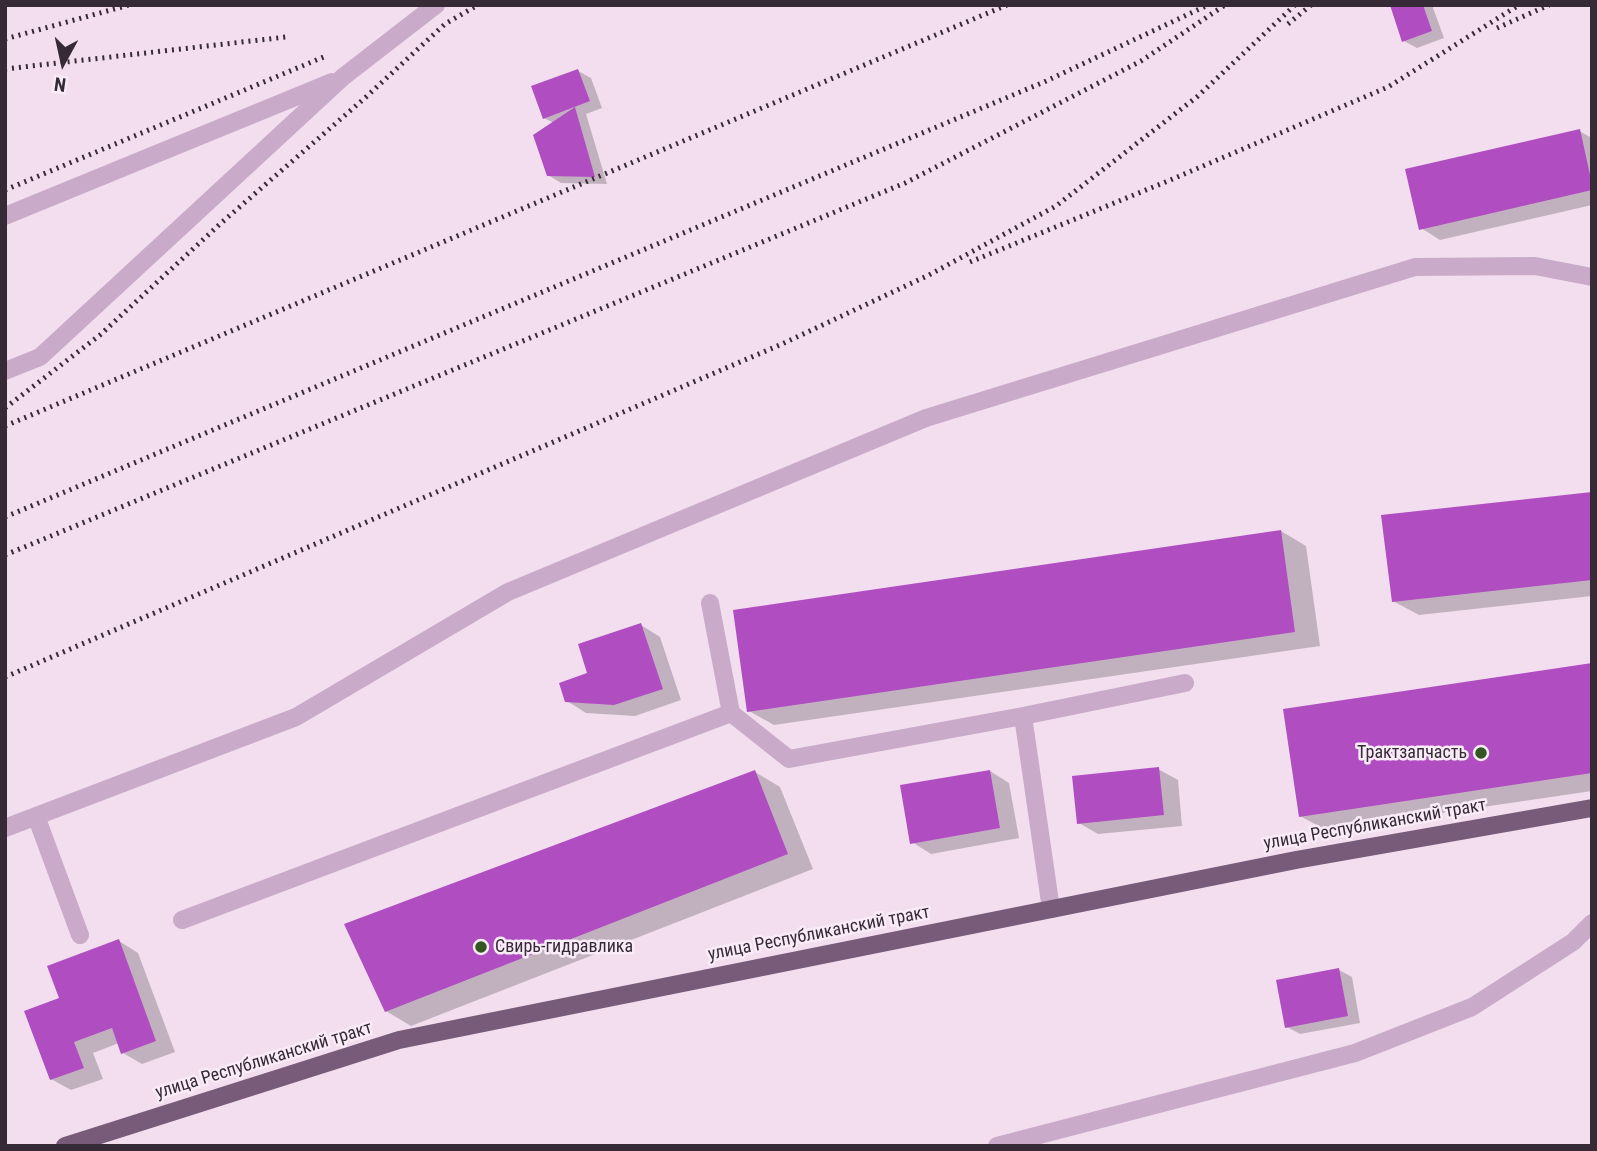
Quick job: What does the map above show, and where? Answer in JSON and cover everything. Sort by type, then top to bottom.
[{"type":"main road","name":"улица Республиканский тракт","points":[[65,1146],[399,1040],[1296,860],[1592,808]]},
{"type":"lane","points":[[5,371],[40,357],[343,77],[436,5]]},
{"type":"lane","points":[[5,216],[343,77]]},
{"type":"lane","points":[[5,828],[296,717],[508,592],[926,418],[1415,267],[1535,266],[1592,277]]},
{"type":"lane","points":[[710,603],[731,713],[789,759],[1023,716],[1185,682]]},
{"type":"lane","points":[[182,920],[731,713]]},
{"type":"lane","points":[[1023,716],[1051,909]]},
{"type":"lane","points":[[36,816],[80,935]]},
{"type":"lane","points":[[997,1146],[1355,1053],[1472,1007],[1573,942],[1592,923]]},
{"type":"building","points":[[1390,5],[1423,5],[1432,31],[1402,42]]},
{"type":"building","points":[[578,69],[590,101],[543,119],[531,86]]},
{"type":"building","points":[[575,107],[595,177],[547,176],[533,135]]},
{"type":"building","points":[[1580,129],[1592,190],[1419,230],[1405,169]]},
{"type":"building","points":[[1592,492],[1592,580],[1392,602],[1381,515]]},
{"type":"building","points":[[1281,530],[1295,632],[747,712],[733,610]]},
{"type":"building","points":[[641,623],[663,689],[614,705],[565,702],[559,683],[587,673],[578,644]]},
{"type":"building","points":[[1592,663],[1592,773],[1299,817],[1283,709]]},
{"type":"building","points":[[1159,767],[1164,815],[1077,824],[1072,776]]},
{"type":"building","points":[[755,770],[788,854],[385,1012],[344,924]]},
{"type":"building","points":[[990,770],[1000,828],[910,844],[900,785]]},
{"type":"building","points":[[119,939],[156,1041],[121,1054],[112,1028],[74,1042],[84,1068],[50,1080],[24,1011],[59,998],[47,966]]},
{"type":"building","points":[[1339,968],[1348,1016],[1285,1028],[1276,980]]},
{"type":"railway","points":[[5,39],[129,5]]},
{"type":"railway","points":[[5,408],[100,335],[445,24],[478,5]]},
{"type":"railway","points":[[5,426],[1007,5]]},
{"type":"railway","points":[[5,517],[1044,82],[1208,5]]},
{"type":"railway","points":[[5,555],[905,183],[1141,61],[1225,5]]},
{"type":"railway","points":[[5,677],[782,344],[929,275],[1056,206],[1198,96],[1295,5]]},
{"type":"railway","points":[[1288,24],[1311,5]]},
{"type":"railway","points":[[970,262],[1388,87],[1519,5]]},
{"type":"railway","points":[[1497,28],[1549,5]]},
{"type":"railway","points":[[5,69],[286,37]]},
{"type":"railway","points":[[5,190],[326,56]]},
{"type":"place","name":"Трактзапчасть","points":[[1481,753]]},
{"type":"place","name":"Свирь-гидравлика","points":[[481,947]]}]
